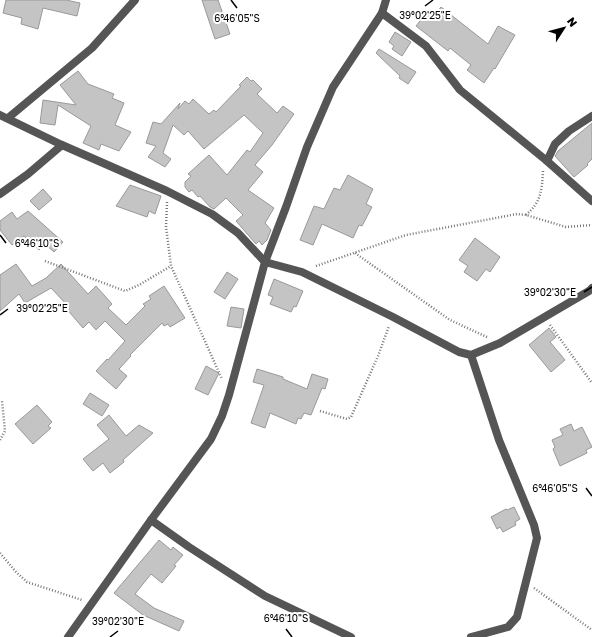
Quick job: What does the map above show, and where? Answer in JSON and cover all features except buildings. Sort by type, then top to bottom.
[{"type":"street","points":[[135,0],[92,48],[4,117],[62,145],[167,191],[212,214],[238,234],[265,262],[302,272],[393,317],[459,352],[471,355],[500,342],[544,318],[592,288]]},
{"type":"street","points":[[68,637],[150,520],[211,439],[222,416],[229,395],[265,262],[307,147],[333,87],[382,13],[386,0]]},
{"type":"street","points":[[382,13],[426,46],[460,90],[545,159],[592,201]]},
{"type":"street","points":[[545,159],[555,144],[569,131],[592,116]]},
{"type":"street","points":[[0,194],[28,174],[62,145]]},
{"type":"street","points":[[471,355],[499,440],[534,525],[536,538],[517,617],[508,627],[471,637]]},
{"type":"street","points":[[150,520],[265,596],[351,637]]},
{"type":"path","points":[[526,215],[533,209],[541,193],[545,159]]},
{"type":"path","points":[[167,191],[166,227],[171,266],[229,395]]},
{"type":"path","points":[[302,272],[330,260],[406,235],[517,214],[526,215],[566,227],[592,225]]},
{"type":"path","points":[[354,252],[450,320],[500,342]]},
{"type":"path","points":[[46,261],[125,291],[139,285],[171,266]]},
{"type":"path","points":[[320,411],[347,419],[350,417],[378,356],[393,317]]},
{"type":"path","points":[[544,318],[592,383]]},
{"type":"path","points":[[0,440],[5,431],[2,401]]},
{"type":"path","points":[[0,553],[16,572],[27,582],[92,603]]},
{"type":"path","points":[[526,583],[592,630]]}]
